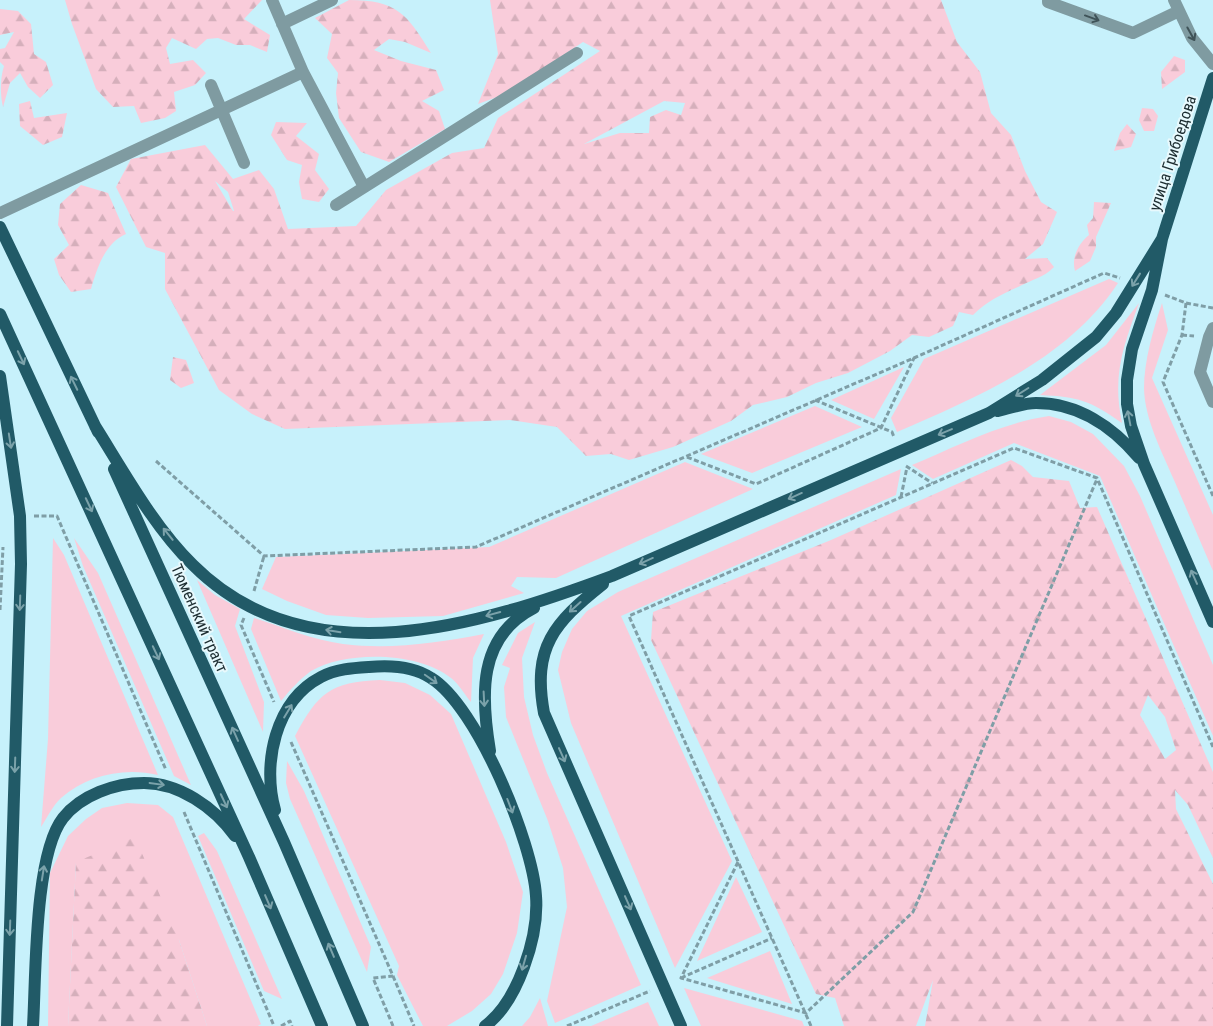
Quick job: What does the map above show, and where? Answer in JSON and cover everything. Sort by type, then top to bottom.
[{"type":"main road","name":"улица Грибоедова","points":[[1162,239],[1213,78]]},
{"type":"main road","name":"Тюменский тракт","points":[[0,227],[95,426],[284,842],[363,1026]]},
{"type":"main road","points":[[492,760],[485,720],[484,688],[490,655],[502,633],[523,614],[557,597],[612,576],[990,413],[1042,380],[1096,337],[1116,313],[1162,239]]},
{"type":"main road","points":[[1162,239],[1152,290],[1132,349],[1127,380],[1127,404],[1131,426],[1144,464],[1213,622]]},
{"type":"main road","points":[[0,314],[249,857],[322,1026]]},
{"type":"main road","points":[[0,376],[20,516],[21,564],[7,1026]]},
{"type":"main road","points":[[990,413],[1034,403],[1051,404],[1079,411],[1091,417],[1125,441],[1144,464]]},
{"type":"main road","points":[[95,426],[139,496],[192,565],[221,588],[261,612],[303,627],[340,633],[400,634],[447,626],[557,597]]},
{"type":"main road","points":[[612,576],[571,610],[551,635],[540,671],[540,692],[544,713],[682,1026]]},
{"type":"main road","points":[[284,842],[272,800],[270,764],[274,742],[282,721],[298,696],[321,677],[347,669],[385,665],[413,669],[432,678],[456,702],[474,726],[492,760],[530,862],[536,896],[534,929],[516,990],[493,1020],[485,1026]]},
{"type":"main road","points":[[33,1026],[42,871],[51,842],[62,818],[84,800],[108,789],[129,783],[152,783],[174,787],[216,815],[249,857]]},
{"type":"lane","points":[[272,0],[304,72],[364,187]]},
{"type":"lane","points":[[282,24],[332,0]]},
{"type":"lane","points":[[1048,0],[1048,2],[1133,33],[1176,5],[1192,38],[1213,64]]},
{"type":"lane","points":[[336,205],[577,54]]},
{"type":"lane","points":[[0,213],[304,72]]},
{"type":"lane","points":[[211,85],[244,163]]},
{"type":"lane","points":[[1213,328],[1200,372],[1213,402]]},
{"type":"path","points":[[156,461],[264,556],[476,546],[914,358],[1104,273],[1133,283]]},
{"type":"path","points":[[1152,290],[1186,304],[1213,308]]},
{"type":"path","points":[[1186,304],[1182,335],[1163,382],[1213,496]]},
{"type":"path","points":[[687,456],[756,484],[881,428],[914,358]]},
{"type":"path","points":[[815,400],[892,432],[907,467],[932,484]]},
{"type":"path","points":[[811,1026],[628,616],[1014,448],[1097,478],[1213,747]]},
{"type":"path","points":[[901,497],[907,467]]},
{"type":"path","points":[[806,1013],[913,912],[1097,478]]},
{"type":"path","points":[[20,516],[57,516],[174,787],[274,1026]]},
{"type":"path","points":[[0,610],[3,544]]},
{"type":"path","points":[[264,556],[249,606],[241,625],[414,1026]]},
{"type":"path","points":[[738,861],[681,978],[806,1013]]},
{"type":"path","points":[[393,976],[373,978],[393,1026]]},
{"type":"path","points":[[280,1026],[290,1021],[292,1026]]},
{"type":"green space","points":[[65,0],[262,0],[244,19],[270,35],[267,52],[250,45],[236,45],[218,38],[207,39],[196,49],[172,38],[166,48],[170,64],[193,60],[206,73],[195,85],[174,92],[176,111],[165,118],[141,123],[134,106],[113,107],[96,89]]},
{"type":"green space","points":[[349,0],[390,6],[407,19],[431,53],[405,42],[389,39],[374,50],[401,61],[436,70],[444,90],[422,101],[439,111],[445,129],[389,162],[361,152],[339,118],[336,93],[338,73],[327,58],[332,34],[315,18]]},
{"type":"green space","points":[[490,0],[941,0],[957,42],[980,72],[991,113],[1011,135],[1025,171],[1041,202],[1057,212],[1043,244],[1025,259],[1047,258],[1054,267],[1042,276],[995,298],[973,315],[959,312],[953,326],[929,337],[912,335],[890,351],[848,373],[816,383],[787,397],[753,405],[731,421],[673,447],[629,460],[611,454],[586,456],[557,427],[510,420],[285,429],[252,414],[219,390],[165,289],[165,253],[146,247],[116,187],[131,159],[205,145],[233,179],[259,170],[274,189],[288,229],[356,226],[386,190],[452,153],[484,148],[498,118],[600,51],[583,42],[505,94],[478,104],[498,54]],"holes":[[[664,101],[685,103],[681,115],[666,110],[650,117],[649,133],[620,133],[584,144]],[[215,181],[228,192],[234,211],[233,211]]]},
{"type":"green space","points":[[0,9],[18,11],[31,24],[34,54],[46,62],[53,85],[40,98],[28,87],[20,73],[10,83],[3,107],[1,86],[4,66],[0,62],[0,49],[5,48],[14,32],[0,35]]},
{"type":"green space","points":[[1174,56],[1185,60],[1185,72],[1162,89],[1161,72]]},
{"type":"green space","points":[[30,101],[34,118],[67,113],[62,137],[43,145],[20,126],[19,104]]},
{"type":"green space","points":[[1142,108],[1153,109],[1158,116],[1154,131],[1144,131],[1139,120]]},
{"type":"green space","points":[[276,122],[307,123],[296,136],[319,154],[315,170],[329,189],[319,202],[302,199],[299,182],[302,165],[287,160],[271,135]]},
{"type":"green space","points":[[1127,124],[1136,134],[1131,147],[1114,151],[1120,133]]},
{"type":"green space","points":[[81,185],[108,193],[126,234],[107,250],[99,265],[91,289],[71,292],[59,275],[54,259],[69,245],[58,225],[60,204]]},
{"type":"green space","points":[[1094,202],[1111,203],[1096,237],[1096,247],[1090,261],[1075,271],[1075,256],[1079,246],[1089,235],[1087,225],[1093,218]]},
{"type":"green space","points":[[1109,279],[1118,283],[1097,310],[1074,333],[1047,354],[989,390],[897,432],[891,418],[924,359]]},
{"type":"green space","points":[[1139,303],[1124,348],[1119,376],[1118,391],[1122,423],[1101,409],[1083,401],[1040,395],[1106,345]]},
{"type":"green space","points":[[1162,303],[1168,330],[1152,378],[1213,515],[1213,571],[1155,436],[1147,412],[1144,378],[1152,335]]},
{"type":"green space","points":[[173,357],[186,360],[194,383],[181,388],[170,380]]},
{"type":"green space","points":[[904,367],[874,419],[831,400]]},
{"type":"green space","points":[[815,406],[862,427],[752,473],[701,454]]},
{"type":"green space","points":[[1049,416],[1071,422],[1093,434],[1124,466],[1140,496],[1213,665],[1213,736],[1100,476],[1014,443],[933,479],[912,465],[996,430],[1031,419]]},
{"type":"green space","points":[[1011,460],[1022,466],[1033,477],[1069,481],[1080,508],[1097,507],[1213,772],[1213,858],[1188,805],[1175,790],[1176,809],[1213,884],[1213,1026],[925,1026],[933,980],[916,1026],[844,1026],[835,998],[816,994],[651,640],[653,612],[831,540]],"holes":[[[1148,695],[1165,717],[1176,750],[1165,759],[1140,715]]]},
{"type":"green space","points":[[685,462],[753,489],[556,578],[517,577],[511,586],[524,593],[443,616],[368,618],[326,615],[287,601],[262,589],[276,557],[489,547]]},
{"type":"green space","points":[[901,469],[896,495],[621,616],[732,861],[675,968],[571,723],[558,670],[562,652],[572,629],[587,611],[618,592]]},
{"type":"green space","points":[[53,538],[64,555],[158,775],[132,772],[119,773],[106,775],[82,784],[58,801],[41,827],[48,739]]},
{"type":"green space","points":[[74,538],[98,573],[191,785],[174,776],[83,566]]},
{"type":"green space","points":[[197,580],[215,595],[240,609],[235,626],[264,702],[263,732]]},
{"type":"green space","points":[[254,618],[321,640],[361,646],[414,645],[484,634],[473,658],[471,702],[454,680],[437,669],[421,663],[382,657],[363,657],[326,664],[307,674],[281,701],[251,629]]},
{"type":"green space","points":[[535,622],[522,658],[524,697],[533,735],[547,773],[641,985],[555,1023],[547,1001],[567,907],[563,868],[548,821],[506,717],[504,687],[510,668],[502,665],[518,633]]},
{"type":"green space","points":[[380,680],[405,683],[430,695],[451,714],[506,842],[523,892],[517,933],[503,974],[491,994],[472,1011],[447,1026],[423,1026],[397,975],[399,966],[295,736],[311,709],[327,693],[337,687],[349,684]]},
{"type":"green space","points":[[287,761],[304,791],[371,947],[367,972],[290,799],[286,783]]},
{"type":"green space","points":[[127,803],[158,805],[173,817],[261,1024],[258,1026],[207,1026],[179,940],[76,862],[68,1026],[48,1026],[50,873],[68,836],[86,819],[102,808]]},
{"type":"green space","points":[[204,833],[217,851],[282,999],[264,991],[198,836]]},
{"type":"green space","points":[[135,837],[179,940],[207,1026],[68,1026],[76,862]]},
{"type":"green space","points":[[736,877],[762,932],[697,961]]},
{"type":"green space","points":[[770,951],[792,1004],[707,978]]},
{"type":"green space","points":[[684,988],[802,1021],[804,1026],[701,1026]]},
{"type":"green space","points":[[540,998],[548,1026],[522,1026],[530,1017]]},
{"type":"green space","points":[[648,1002],[659,1026],[591,1026]]}]
